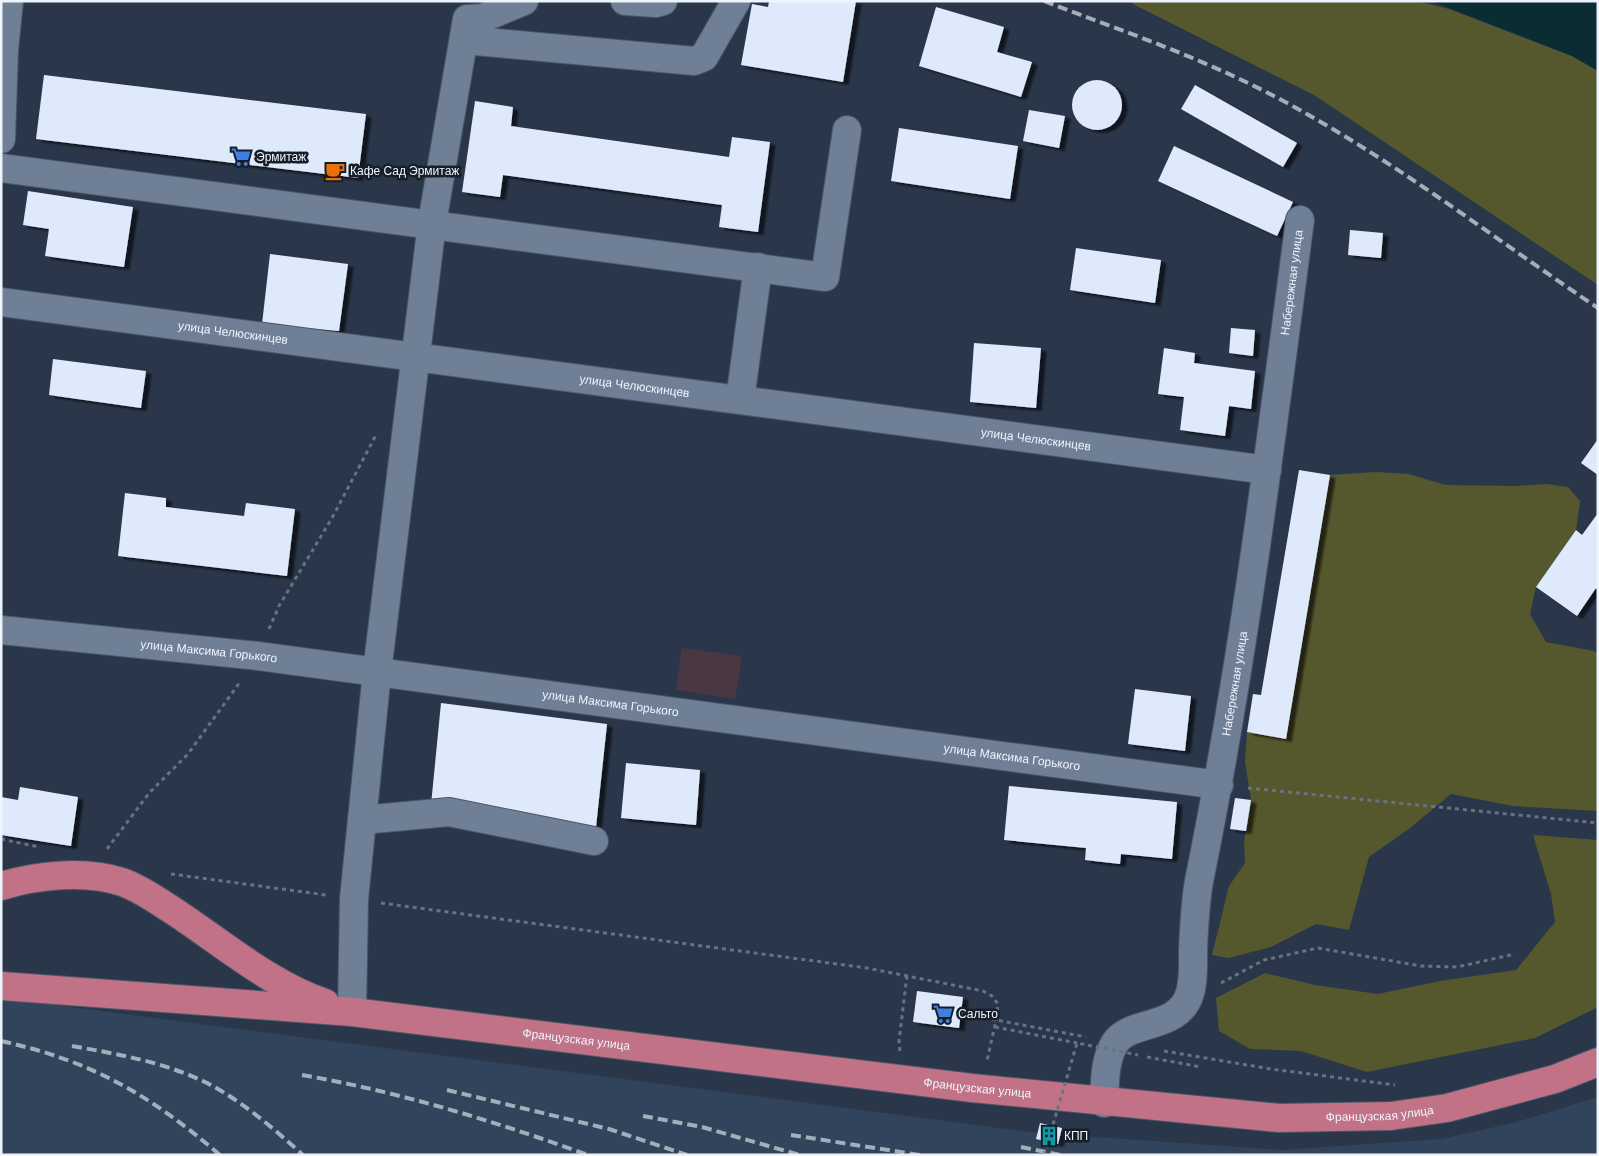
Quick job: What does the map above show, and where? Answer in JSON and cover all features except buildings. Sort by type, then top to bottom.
[{"type":"main road","points":[[1,886],[70,875],[100,877],[122,882],[149,895],[286,985],[314,999],[352,1012]]},
{"type":"main road","points":[[1,986],[352,1012]]},
{"type":"main road","name":"Французская улица","points":[[352,1012],[1104,1103],[1279,1118],[1391,1116],[1447,1108],[1555,1079],[1598,1062]]},
{"type":"street","points":[[1,139],[4,50],[9,1]]},
{"type":"street","points":[[352,1012],[354,899],[377,672],[417,358],[432,223],[467,18],[484,18],[524,1]]},
{"type":"street","points":[[625,1],[663,1]]},
{"type":"street","points":[[464,40],[694,61],[704,57],[736,1]]},
{"type":"street","points":[[1,168],[432,223],[825,277],[847,130]]},
{"type":"street","name":"Набережная улица","points":[[1190,995],[1193,978],[1198,890],[1219,785],[1267,470],[1300,220]]},
{"type":"street","points":[[740,400],[758,267]]},
{"type":"street","name":"улица Челюскинцев","points":[[1,302],[1267,470]]},
{"type":"street","name":"улица Максима Горького","points":[[1,630],[258,656],[1219,785]]},
{"type":"street","points":[[362,820],[449,812],[594,841]]},
{"type":"street","points":[[1104,1103],[1107,1062],[1126,1049],[1123,1034],[1171,1017],[1183,1007],[1190,995]]},
{"type":"path","points":[[103,856],[150,792],[188,754],[258,656],[279,606],[332,518],[377,434]]},
{"type":"path","points":[[1219,785],[1598,823]]},
{"type":"path","points":[[1,839],[40,847]]},
{"type":"path","points":[[163,872],[907,975],[983,991],[992,996],[998,1004],[987,1064],[978,1063]]},
{"type":"path","points":[[1190,995],[1228,981],[1264,960],[1318,948],[1421,966],[1458,967],[1516,954]]},
{"type":"path","points":[[904,1055],[899,1048],[907,975]]},
{"type":"path","points":[[962,1013],[1201,1067]]},
{"type":"path","points":[[994,1027],[1077,1043],[1399,1085]]},
{"type":"path","points":[[1044,1155],[1077,1043]]},
{"type":"shaded area","points":[[1431,1],[1598,1],[1598,71],[1572,56]]},
{"type":"shaded area","points":[[682,648],[742,656],[735,699],[676,690]]},
{"type":"shaded area","points":[[1,998],[1038,1133],[1281,1150],[1441,1139],[1517,1122],[1598,1097],[1598,1155],[1,1155]]},
{"type":"green space","points":[[1135,1],[1417,1],[1449,9],[1572,56],[1598,71],[1598,285],[1314,95],[1131,3]]},
{"type":"green space","points":[[1376,472],[1409,474],[1445,485],[1516,486],[1547,484],[1568,487],[1580,501],[1576,530],[1536,587],[1530,614],[1546,642],[1594,651],[1598,654],[1598,811],[1513,806],[1451,794],[1410,828],[1369,857],[1349,930],[1316,924],[1271,947],[1228,958],[1212,955],[1229,886],[1245,863],[1244,842],[1251,800],[1245,761],[1247,732],[1285,738],[1330,475]]},
{"type":"green space","points":[[1533,835],[1598,840],[1598,1007],[1535,1038],[1367,1072],[1301,1051],[1250,1049],[1219,1031],[1216,998],[1265,973],[1315,985],[1378,994],[1440,981],[1516,970],[1555,922],[1551,894]]},
{"type":"railway","points":[[1044,1],[1198,60],[1294,107],[1383,160],[1598,308]]},
{"type":"railway","points":[[1,1041],[64,1059],[118,1083],[169,1115],[220,1155]]},
{"type":"railway","points":[[72,1046],[157,1064],[205,1082],[244,1106],[303,1155]]},
{"type":"railway","points":[[302,1075],[411,1099],[588,1155]]},
{"type":"railway","points":[[447,1090],[609,1129],[687,1155]]},
{"type":"railway","points":[[643,1116],[702,1127],[800,1155]]},
{"type":"railway","points":[[791,1135],[920,1155]]},
{"type":"railway","points":[[1021,1147],[1061,1155]]},
{"type":"place","name":"Эрмитаж","points":[[241,157]]},
{"type":"place","name":"Кафе Сад Эрмитаж","points":[[335,171]]},
{"type":"place","name":"Сальто","points":[[943,1014]]},
{"type":"place","name":"КПП","points":[[1049,1136]]}]
